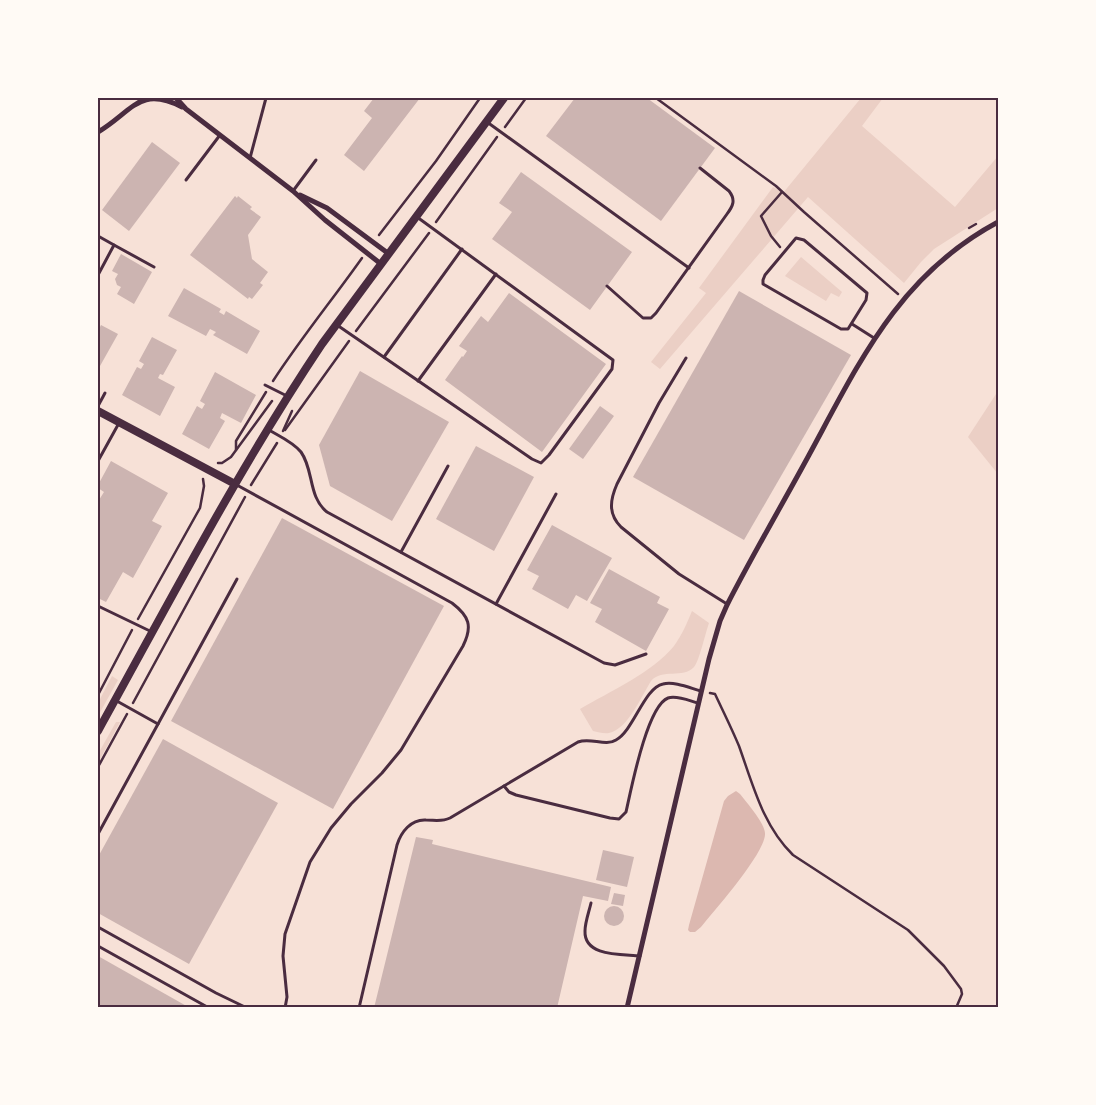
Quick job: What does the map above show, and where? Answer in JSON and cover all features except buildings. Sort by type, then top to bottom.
[{"type":"street","points":[[146,98],[166,99],[186,109]]},
{"type":"street","points":[[98,132],[134,106],[152,98]]},
{"type":"street","points":[[176,98],[186,109],[293,191],[381,264]]},
{"type":"street","points":[[98,731],[235,484],[288,397],[322,344],[504,98]]},
{"type":"street","points":[[293,191],[324,206],[389,254]]},
{"type":"street","points":[[627,1008],[698,703],[716,632],[727,604],[858,363],[874,338],[903,298],[924,276],[943,259],[998,222]]},
{"type":"street","points":[[98,411],[235,484]]},
{"type":"lane","points":[[250,159],[266,98]]},
{"type":"lane","points":[[486,122],[689,268]]},
{"type":"lane","points":[[186,180],[220,135]]},
{"type":"lane","points":[[293,191],[316,160]]},
{"type":"lane","points":[[607,286],[644,318],[651,318],[656,313],[733,204],[733,196],[729,191],[700,168]]},
{"type":"lane","points":[[337,325],[538,463],[543,462],[550,455],[614,366],[614,362],[610,357],[417,216]]},
{"type":"lane","points":[[98,236],[154,267]]},
{"type":"lane","points":[[796,238],[802,239],[865,291],[867,295],[866,300],[852,324],[846,330],[841,329],[764,286],[763,280],[765,275],[796,238]]},
{"type":"lane","points":[[98,275],[114,245]]},
{"type":"lane","points":[[384,357],[462,249]]},
{"type":"lane","points":[[418,381],[496,274]]},
{"type":"lane","points":[[852,324],[874,338]]},
{"type":"lane","points":[[686,358],[659,403],[621,476],[612,497],[611,510],[613,518],[620,527],[678,574],[727,604]]},
{"type":"lane","points":[[265,384],[288,397]]},
{"type":"lane","points":[[98,406],[105,393]]},
{"type":"lane","points":[[98,461],[119,422]]},
{"type":"lane","points":[[268,429],[293,445],[301,453],[316,496],[322,507],[330,513],[608,664],[614,665],[646,654]]},
{"type":"lane","points":[[400,552],[448,466]]},
{"type":"lane","points":[[235,484],[452,603],[467,620],[470,628],[463,646],[400,750],[382,774],[330,828],[310,862],[285,934],[283,956],[287,996],[285,1008]]},
{"type":"lane","points":[[496,604],[556,494]]},
{"type":"lane","points":[[98,834],[237,579]]},
{"type":"lane","points":[[98,606],[153,632]]},
{"type":"lane","points":[[359,1008],[397,845],[402,834],[417,821],[447,820],[578,742],[588,740],[607,743],[615,741],[626,731],[653,690],[662,684],[672,684],[701,691]]},
{"type":"lane","points":[[504,786],[509,792],[516,795],[619,819],[626,812],[647,729],[663,702],[668,698],[674,697],[698,703]]},
{"type":"lane","points":[[115,700],[158,724]]},
{"type":"lane","points":[[591,904],[585,933],[591,947],[598,950],[640,956]]},
{"type":"lane","points":[[98,927],[216,993],[248,1008]]},
{"type":"lane","points":[[98,946],[210,1008]]},
{"type":"path","points":[[373,242],[436,161],[480,98]]},
{"type":"path","points":[[280,437],[306,398],[526,98]]},
{"type":"path","points":[[656,98],[782,192],[903,298]]},
{"type":"path","points":[[782,192],[761,216],[773,240],[785,252]]},
{"type":"path","points":[[236,452],[236,441],[269,387],[292,352],[366,252]]},
{"type":"path","points":[[98,767],[263,467]]},
{"type":"path","points":[[98,695],[200,508]]},
{"type":"path","points":[[701,691],[715,694],[738,744],[764,814],[783,845],[793,855],[908,930],[944,966],[962,989],[962,994],[956,1008]]},
{"type":"shaded area","points":[[861,98],[883,98],[862,126],[955,207],[998,156],[998,208],[934,249],[904,283],[808,197],[660,369],[651,362],[706,293],[699,288],[773,187],[783,193]]},
{"type":"shaded area","points":[[801,257],[842,292],[839,297],[831,293],[826,301],[785,276]]},
{"type":"shaded area","points":[[998,391],[998,474],[968,437]]},
{"type":"shaded area","points":[[692,611],[709,623],[694,667],[689,671],[656,677],[651,681],[633,712],[622,725],[609,733],[593,731],[580,709],[630,681],[655,664],[674,646]]},
{"type":"shaded area","points":[[112,676],[118,680],[98,716],[98,703]]},
{"type":"shaded area","points":[[116,722],[120,722],[98,763],[98,754]]},
{"type":"shaded area","points":[[736,791],[751,807],[762,824],[765,833],[763,842],[758,853],[727,895],[701,927],[695,932],[690,932],[688,930],[689,925],[724,801]]}]
